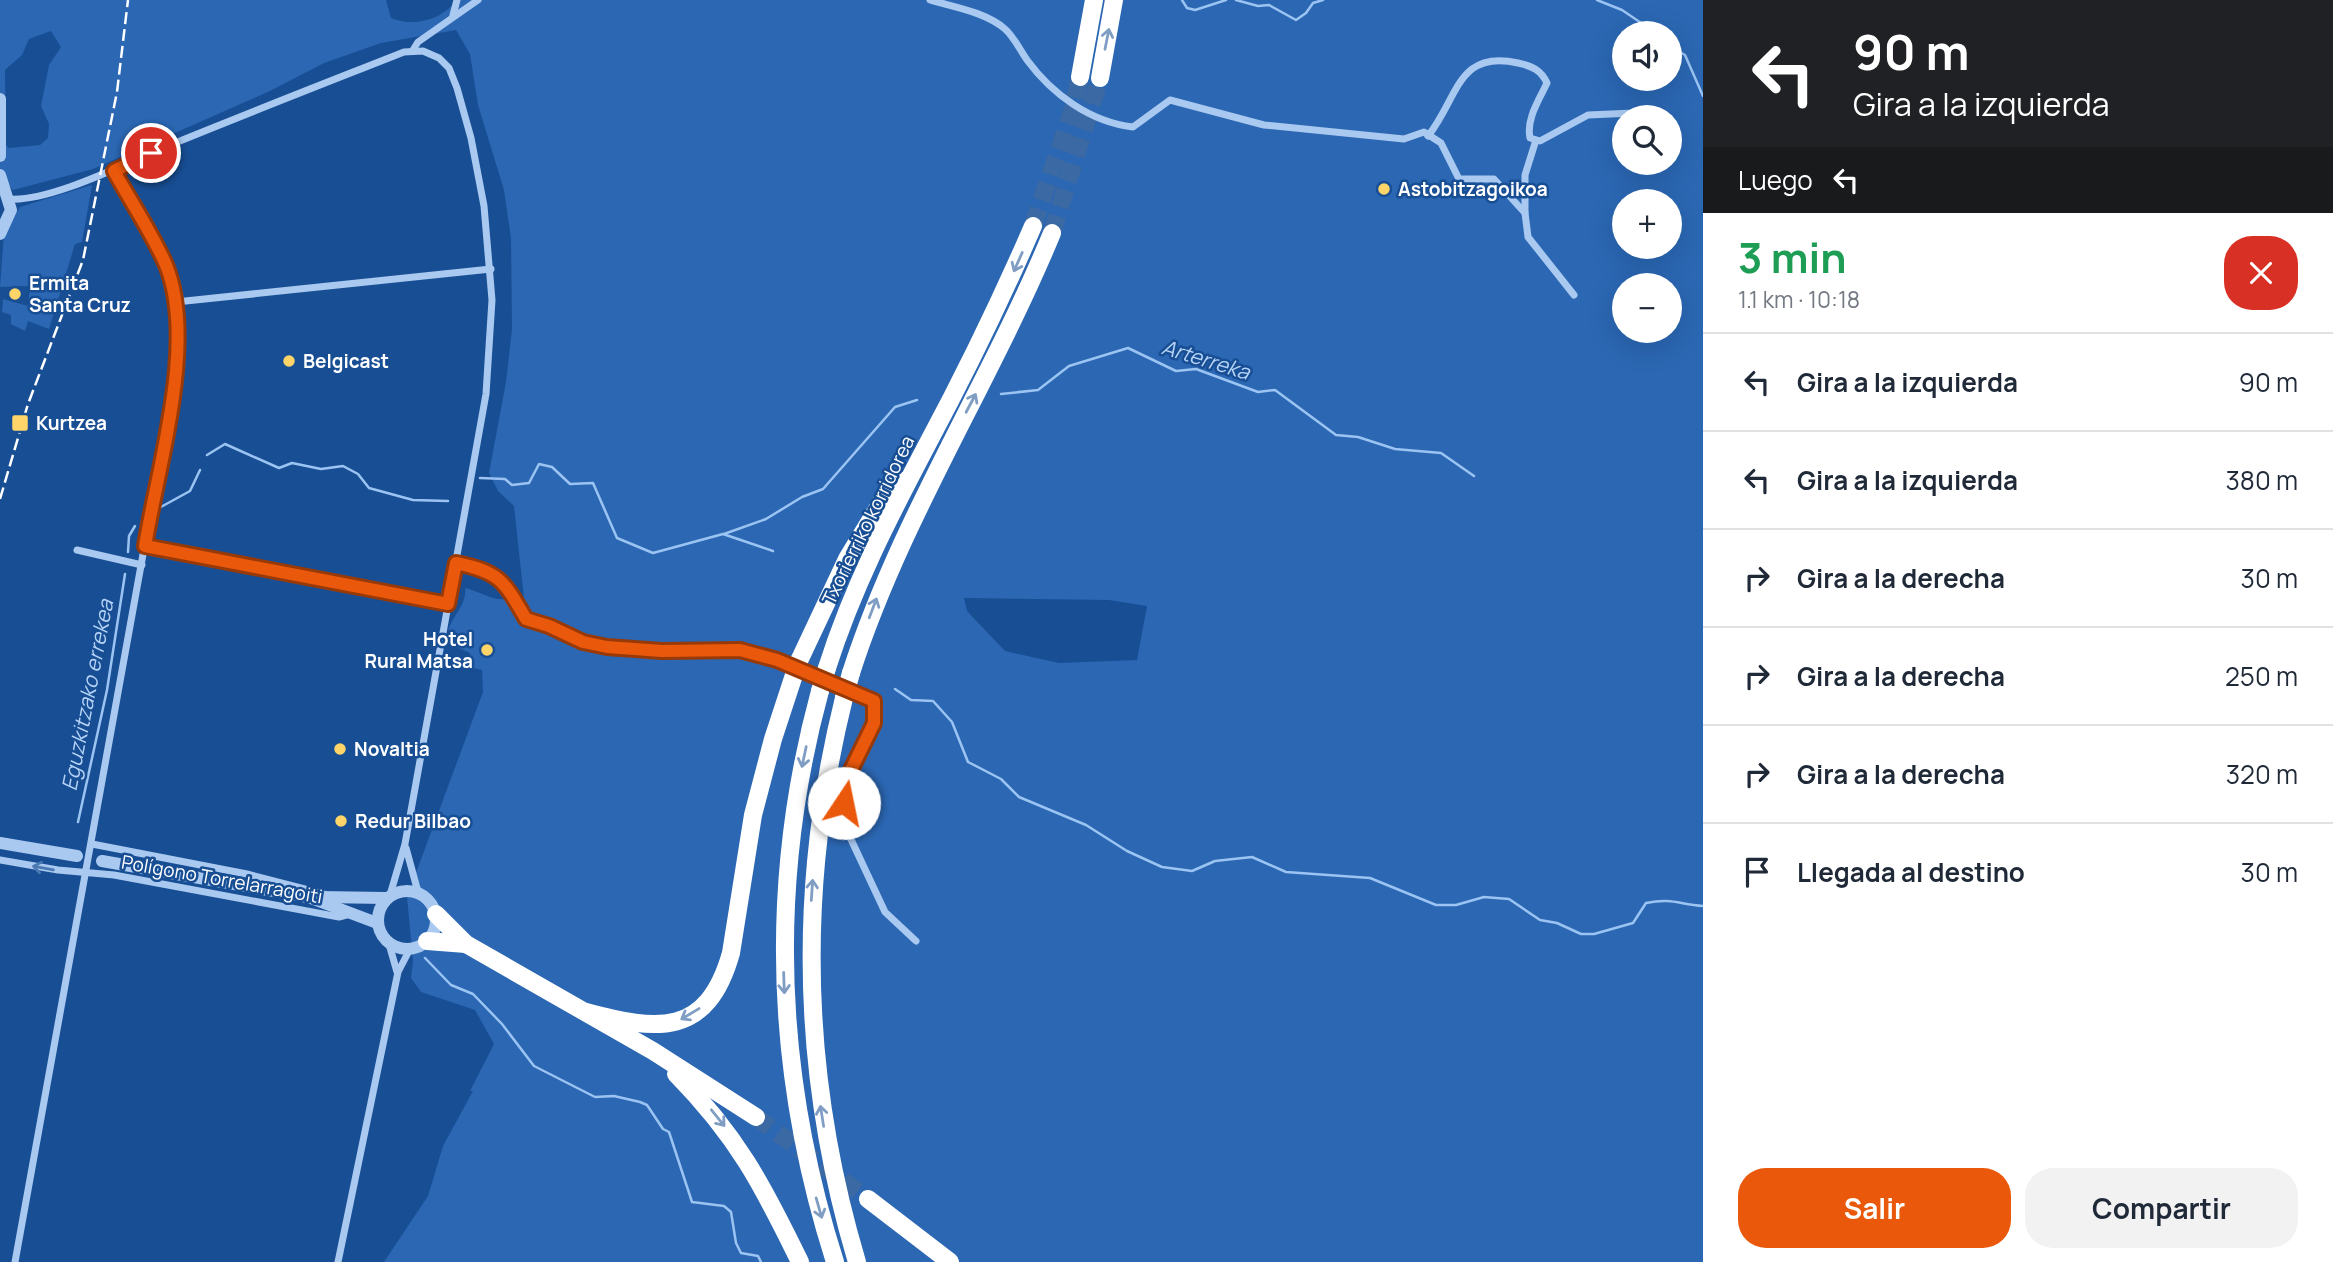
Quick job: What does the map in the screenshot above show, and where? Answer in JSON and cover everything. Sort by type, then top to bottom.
[{"type":"highway","points":[[1080,78],[1094,0]]},
{"type":"highway","points":[[1100,78],[1114,0]]},
{"type":"highway","name":"Txorierriko korridorea","points":[[835,1262],[800,1132],[787,1040],[784,973],[789,852],[799,778],[820,691],[846,612],[876,543],[1003,297],[1033,226]]},
{"type":"highway","name":"Txorierriko korridorea","points":[[856,1259],[836,1190],[822,1119],[810,980],[811,906],[817,835],[831,753],[851,673],[878,595],[906,529],[1002,344],[1052,233]]},
{"type":"highway","points":[[586,1012],[639,1026],[672,1023],[694,1013],[715,991],[731,953],[754,815],[773,739],[797,668],[847,559],[989,313],[1003,297]]},
{"type":"highway","points":[[436,914],[466,944],[653,1051],[756,1117]]},
{"type":"highway","points":[[427,941],[466,944]]},
{"type":"highway","points":[[653,1051],[711,1110],[739,1146],[800,1262]]},
{"type":"highway","points":[[868,1199],[950,1262]]},
{"type":"street","points":[[453,15],[457,0]]},
{"type":"street","points":[[6,199],[32,197],[114,171],[178,141],[413,50],[418,42],[453,15],[478,0]]},
{"type":"street","points":[[930,0],[987,18],[1006,29],[1054,91],[1066,101],[1117,125],[1133,127],[1170,100],[1264,125],[1404,139],[1424,132],[1441,143],[1459,179],[1494,179],[1525,214]]},
{"type":"street","points":[[388,897],[405,844],[488,382],[491,269],[484,206],[471,138],[449,68],[439,58],[413,50]]},
{"type":"street","points":[[1428,136],[1440,121],[1463,74],[1483,62],[1503,60],[1529,66],[1543,74],[1547,83],[1528,130],[1530,138],[1540,141],[1588,115],[1612,114]]},
{"type":"street","points":[[0,99],[0,155]]},
{"type":"street","points":[[1536,140],[1525,175],[1528,237],[1574,295]]},
{"type":"street","points":[[15,1262],[176,372],[176,302],[165,264],[114,171]]},
{"type":"street","points":[[0,175],[6,199],[1,229]]},
{"type":"street","points":[[176,302],[491,269]]},
{"type":"street","points":[[145,546],[448,604]]},
{"type":"street","points":[[77,550],[142,565]]},
{"type":"street","points":[[456,563],[485,569],[508,587],[526,619],[549,626],[583,642],[607,647],[662,651],[740,650],[777,660],[869,696],[874,701],[874,723],[845,785],[848,832],[885,912],[916,941]]},
{"type":"street","points":[[0,843],[77,856]]},
{"type":"street","points":[[92,844],[247,874],[342,898]]},
{"type":"street","points":[[405,844],[418,892]]},
{"type":"street","name":"Polígono Torrelarragoiti","points":[[0,860],[114,875],[339,917],[351,914]]},
{"type":"street","points":[[102,860],[308,897],[388,897]]},
{"type":"street","points":[[338,1262],[398,972],[410,949],[427,941],[436,926],[436,914],[431,902],[418,892],[404,890],[388,897],[380,905],[377,923],[389,944],[398,972]]},
{"type":"street","points":[[308,897],[377,923]]},
{"type":"street","points":[[389,944],[410,949]]},
{"type":"shaded area","points":[[0,0],[386,0],[391,18],[418,22],[436,17],[457,0],[1703,0],[1703,1262],[384,1262],[428,1196],[443,1146],[473,1091],[470,1091],[494,1044],[475,1010],[421,992],[411,978],[413,961],[407,897],[483,692],[482,670],[473,668],[470,653],[449,644],[449,629],[463,603],[465,588],[494,598],[513,598],[523,611],[523,621],[526,617],[514,506],[498,491],[489,473],[506,382],[512,329],[511,238],[504,190],[478,105],[470,54],[456,30],[381,43],[324,63],[270,91],[93,169],[13,190],[0,178]],"holes":[[[51,31],[61,47],[49,65],[41,106],[49,124],[48,138],[40,145],[9,148],[6,145],[5,70],[22,55],[29,39]],[[964,598],[1109,600],[1147,606],[1137,660],[1059,663],[1005,651],[967,611]]]},
{"type":"shaded area","points":[[92,185],[82,242],[75,244],[49,329],[28,321],[25,331],[11,324],[11,315],[2,312],[3,299],[28,306],[30,286],[0,287],[4,234],[20,207]]},
{"type":"waterway","points":[[1182,0],[1187,8],[1195,10],[1226,0]]},
{"type":"waterway","points":[[1236,0],[1258,6],[1269,5],[1296,20],[1306,13],[1313,3],[1323,0]]},
{"type":"waterway","points":[[1597,0],[1622,10],[1638,21]]},
{"type":"waterway","points":[[1682,53],[1703,96]]},
{"type":"waterway","name":"Arterreka","points":[[1001,394],[1038,390],[1069,366],[1128,348],[1176,371],[1196,369],[1258,392],[1275,390],[1336,435],[1358,437],[1395,449],[1441,453],[1474,476]]},
{"type":"waterway","name":"Arterreka","points":[[724,534],[766,519],[802,497],[823,489],[895,407],[917,400]]},
{"type":"waterway","name":"Eguzkitzako errekea","points":[[207,455],[225,444],[279,468],[292,463],[321,469],[343,466],[358,474],[369,488],[413,500],[448,501]]},
{"type":"waterway","name":"Eguzkitzako errekea","points":[[480,478],[505,479],[512,485],[529,483],[539,464],[552,467],[570,484],[593,483],[617,538],[653,553],[723,534],[773,551]]},
{"type":"waterway","name":"Eguzkitzako errekea","points":[[159,508],[190,491],[200,470]]},
{"type":"waterway","name":"Eguzkitzako errekea","points":[[128,552],[129,536],[135,526]]},
{"type":"waterway","name":"Eguzkitzako errekea","points":[[78,822],[107,690],[125,574]]},
{"type":"waterway","name":"Eguzkitzako errekea","points":[[895,689],[911,700],[933,701],[952,722],[968,762],[1001,779],[1019,797],[1086,825],[1127,851],[1162,867],[1192,871],[1215,861],[1252,857],[1286,872],[1370,878],[1436,905],[1456,905],[1484,897],[1509,899],[1540,920],[1557,923],[1581,934],[1594,934],[1633,923],[1646,903],[1669,901],[1703,906]]},
{"type":"waterway","points":[[425,958],[451,985],[473,994],[502,1024],[534,1066],[595,1097],[614,1096],[647,1105],[663,1129],[669,1132],[692,1202],[724,1206],[731,1212],[736,1243],[741,1253],[758,1256],[761,1262]]},
{"type":"tunnel","points":[[1033,226],[1074,106],[1080,77]]},
{"type":"tunnel","points":[[1052,233],[1100,78]]},
{"type":"tunnel","points":[[756,1117],[868,1199]]},
{"type":"railway","points":[[0,499],[28,404],[83,260],[117,92],[128,0]]},
{"type":"place","name":"Astobitzagoikoa","points":[[1384,189]]},
{"type":"place","name":"Ermita Santa Cruz","points":[[15,294]]},
{"type":"place","name":"Belgicast","points":[[289,361]]},
{"type":"place","name":"Kurtzea","points":[[20,423]]},
{"type":"place","name":"Hotel Rural Matsa","points":[[487,650]]},
{"type":"place","name":"Novaltia","points":[[340,749]]},
{"type":"place","name":"Redur Bilbao","points":[[341,821]]},
{"type":"route","points":[[151,153],[114,171],[165,264],[176,302],[176,372],[145,546],[448,604],[456,563],[485,569],[508,587],[526,619],[549,626],[583,642],[607,647],[662,651],[740,650],[777,660],[869,696],[874,701],[874,723],[849,774],[844,803]]}]
